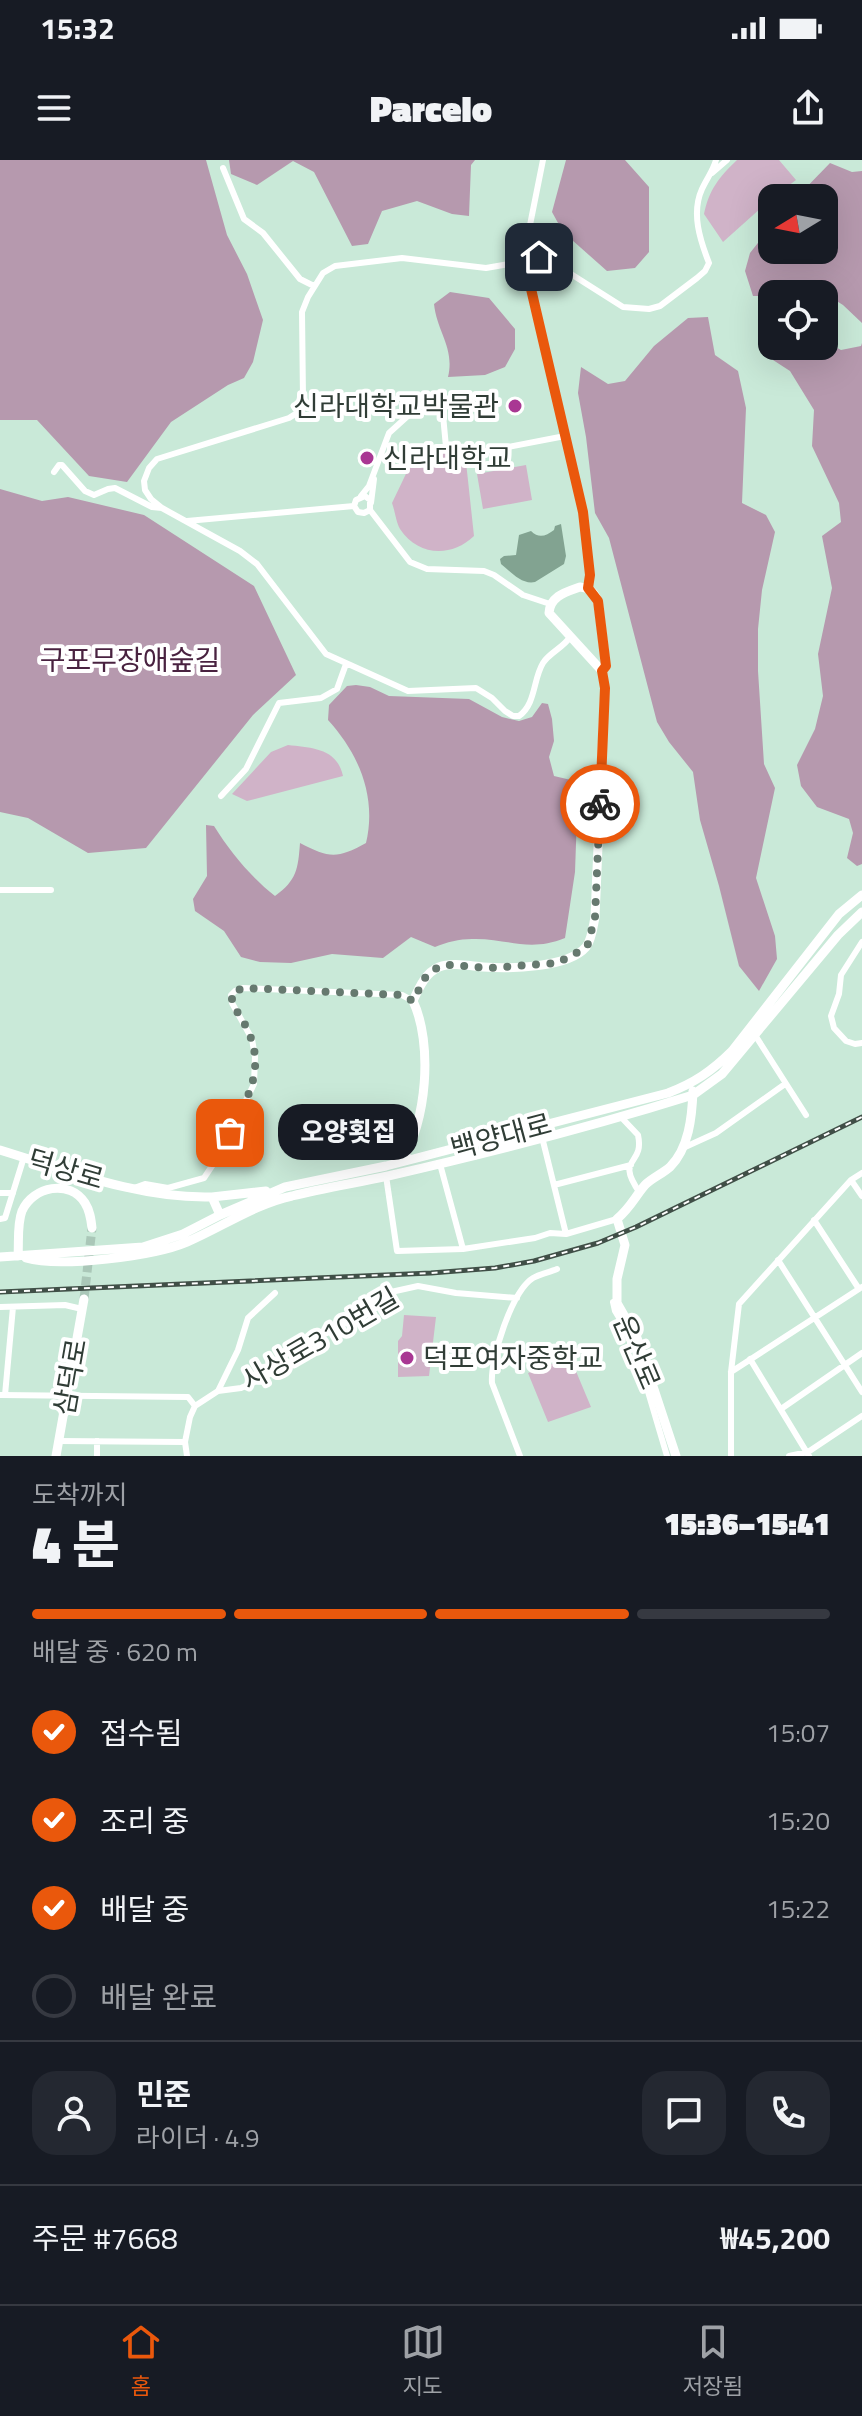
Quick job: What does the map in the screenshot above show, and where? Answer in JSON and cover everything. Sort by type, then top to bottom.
[{"type":"main road","points":[[402,1167],[423,1102],[422,1036],[419,1014],[413,1001],[425,978],[438,967],[450,965],[489,968],[557,963],[577,954],[588,944],[595,917],[605,688],[602,671],[552,619],[549,613],[554,598],[580,587],[588,588],[598,601],[606,666],[602,671]]},
{"type":"main road","name":"백양대로","points":[[18,1256],[40,1262],[145,1254],[185,1243],[289,1196],[386,1176],[402,1167],[668,1093],[692,1083],[714,1069],[732,1051],[839,914],[862,895]]},
{"type":"main road","name":"백양대로","points":[[0,1257],[143,1247],[183,1234],[285,1187],[402,1167],[440,1164],[693,1095],[722,1074],[838,935],[862,912]]},
{"type":"main road","points":[[617,1219],[645,1185],[671,1165],[683,1148],[693,1095],[692,1083]]},
{"type":"main road","name":"덕상로","points":[[0,1150],[165,1196],[212,1197],[285,1187]]},
{"type":"main road","points":[[18,1256],[21,1212],[29,1200],[44,1190],[60,1188],[77,1194],[87,1206],[92,1228]]},
{"type":"main road","points":[[212,1197],[220,1215]]},
{"type":"main road","name":"운산로","points":[[617,1219],[625,1245],[618,1271],[617,1303],[637,1338],[676,1456]]},
{"type":"main road","name":"삼덕로","points":[[56,1456],[83,1304]]},
{"type":"street","points":[[526,245],[543,160]]},
{"type":"street","points":[[712,173],[716,160]]},
{"type":"street","points":[[539,260],[552,262],[623,307],[649,309],[660,306],[705,271],[709,263],[701,243],[697,204],[702,188],[712,173],[727,160]]},
{"type":"street","points":[[223,168],[244,219],[263,233],[300,279],[314,286]]},
{"type":"street","points":[[526,245],[536,251],[539,260],[537,269],[528,276],[516,274],[509,264],[511,252],[526,245]]},
{"type":"street","points":[[509,264],[486,268],[402,258],[335,266],[323,273],[302,312],[303,399],[300,411],[289,418],[157,459],[149,468],[144,481],[145,490],[162,508],[240,551],[257,564],[326,654],[408,691],[476,688],[505,711],[519,716],[528,707],[544,659],[565,645],[571,636]]},
{"type":"street","points":[[528,276],[583,512],[590,575],[588,588]]},
{"type":"street","points":[[354,506],[375,470],[389,433],[421,404],[432,402],[439,405],[446,447],[452,454],[461,456],[565,436]]},
{"type":"street","points":[[54,472],[62,465],[85,491],[94,495],[115,488],[152,507],[162,508]]},
{"type":"street","points":[[354,506],[361,513],[370,506],[375,470]]},
{"type":"street","points":[[361,496],[368,498],[370,506],[410,562],[427,569],[484,571],[523,595],[550,604]]},
{"type":"street","points":[[186,521],[354,506]]},
{"type":"street","points":[[221,796],[246,769],[279,703],[321,698],[337,689],[346,664]]},
{"type":"street","points":[[0,890],[51,890]]},
{"type":"street","points":[[861,946],[841,975],[839,994],[831,1016],[834,1028],[846,1041],[862,1043]]},
{"type":"street","name":"덕상로","points":[[132,1188],[145,1184],[168,1188],[204,1178],[218,1157],[254,1084],[252,1039],[232,1003],[231,995],[235,991],[243,988],[402,995],[413,1001]]},
{"type":"street","points":[[755,1035],[806,1115]]},
{"type":"street","points":[[683,1148],[716,1133],[785,1084]]},
{"type":"street","points":[[620,1116],[638,1135],[639,1149],[629,1177],[640,1193]]},
{"type":"street","name":"백양대로","points":[[542,1137],[566,1234]]},
{"type":"street","points":[[0,1219],[5,1218],[24,1157]]},
{"type":"street","name":"백양대로","points":[[440,1164],[463,1249]]},
{"type":"street","points":[[554,1185],[631,1165]]},
{"type":"street","points":[[731,1456],[731,1372],[739,1304],[851,1180],[862,1173]]},
{"type":"street","points":[[386,1176],[397,1251],[463,1249],[550,1233],[566,1234],[617,1219]]},
{"type":"street","points":[[851,1180],[862,1196]]},
{"type":"street","points":[[0,1193],[13,1193]]},
{"type":"street","points":[[731,1372],[861,1288],[814,1220]]},
{"type":"street","points":[[778,1260],[862,1392]]},
{"type":"street","points":[[520,1456],[492,1383],[491,1372],[508,1313],[517,1298],[531,1278],[557,1269]]},
{"type":"street","name":"사상로310번길","points":[[195,1406],[218,1391],[241,1388],[263,1378],[290,1362],[314,1339],[341,1326],[391,1292],[418,1286],[517,1298]]},
{"type":"street","name":"사상로310번길","points":[[218,1391],[238,1350],[248,1318],[275,1293]]},
{"type":"street","points":[[613,1302],[633,1341],[667,1456]]},
{"type":"street","points":[[0,1307],[83,1304]]},
{"type":"street","points":[[13,1307],[3,1395],[188,1397],[195,1406],[185,1442],[187,1456]]},
{"type":"street","points":[[781,1409],[862,1353]]},
{"type":"street","points":[[750,1359],[808,1454]]},
{"type":"street","points":[[789,1456],[808,1454],[862,1416]]},
{"type":"street","points":[[59,1441],[185,1442]]},
{"type":"street","points":[[97,1441],[97,1456]]},
{"type":"shaded area","points":[[737,160],[779,160],[796,180],[791,184],[758,184],[758,211],[723,242],[704,214],[716,184]]},
{"type":"shaded area","points":[[443,451],[466,462],[474,536],[455,548],[435,551],[416,545],[407,538],[399,526],[392,503],[415,455]]},
{"type":"shaded area","points":[[526,465],[532,500],[483,509],[477,474]]},
{"type":"shaded area","points":[[561,524],[566,556],[564,564],[535,582],[526,582],[501,564],[500,559],[504,556],[516,555],[519,535],[531,531],[545,535]]},
{"type":"shaded area","points":[[288,745],[322,751],[335,760],[343,776],[247,801],[232,794],[271,752]]},
{"type":"shaded area","points":[[404,1315],[436,1317],[429,1376],[398,1377],[398,1341],[402,1336]]},
{"type":"shaded area","points":[[570,1357],[591,1407],[548,1422],[528,1373]]},
{"type":"green space","points":[[0,160],[206,160],[227,235],[247,274],[263,320],[253,362],[244,378],[171,422],[127,482],[89,476],[37,420],[0,420]]},
{"type":"green space","points":[[229,160],[475,160],[471,165],[469,216],[452,214],[417,201],[382,211],[368,244],[352,246],[314,172],[293,161],[257,185],[231,174]]},
{"type":"green space","points":[[566,160],[625,160],[649,187],[649,252],[635,268],[607,271],[563,232],[552,212]]},
{"type":"green space","points":[[830,163],[852,172],[862,171],[862,323],[838,302],[838,280],[758,280],[758,296],[753,296],[745,271],[750,253],[758,243],[758,264],[838,264],[838,184],[810,184]]},
{"type":"green space","points":[[450,292],[489,298],[515,329],[515,349],[505,367],[485,375],[448,377],[449,357],[434,304]]},
{"type":"green space","points":[[708,317],[715,355],[738,371],[746,408],[742,503],[766,515],[775,532],[762,590],[758,671],[764,764],[775,788],[756,878],[775,936],[777,959],[759,991],[739,966],[700,820],[693,772],[657,722],[609,538],[595,513],[578,393],[581,367],[608,384],[625,381],[654,346],[688,318]]},
{"type":"green space","points":[[862,343],[862,864],[857,866],[847,858],[853,833],[849,819],[817,807],[801,786],[797,765],[815,729],[823,696],[818,654],[832,588],[822,536],[841,522],[839,503],[812,446],[814,410],[790,371],[773,360],[838,360],[838,348],[861,346]]},
{"type":"green space","name":"구포무장애숲길","points":[[0,489],[42,501],[68,497],[144,515],[254,586],[296,675],[253,715],[146,848],[88,853],[28,818],[0,812]]},
{"type":"green space","points":[[347,686],[370,687],[389,696],[469,699],[502,717],[519,721],[532,717],[542,703],[548,704],[554,741],[549,757],[554,776],[571,780],[578,787],[575,872],[565,938],[529,945],[467,939],[435,947],[411,937],[383,958],[332,954],[291,963],[260,962],[241,957],[224,931],[195,911],[193,899],[207,876],[206,825],[214,826],[242,864],[275,896],[288,885],[295,873],[300,843],[333,855],[366,843],[369,809],[363,777],[349,747],[328,720],[329,705]]},
{"type":"tunnel","points":[[84,1299],[92,1228]]},
{"type":"railway","points":[[0,1292],[431,1273],[495,1268],[534,1261],[598,1243],[636,1227],[862,1117]]},
{"type":"way so far","points":[[230,1133],[254,1084],[255,1057],[252,1039],[232,1003],[232,993],[243,988],[402,995],[413,1001],[425,978],[438,967],[489,968],[557,963],[577,954],[588,944],[595,917],[600,804]]},
{"type":"place","name":"신라대학교박물관","points":[[515,406]]},
{"type":"place","name":"신라대학교","points":[[367,458]]},
{"type":"place","name":"오양횟집","points":[[230,1133]]},
{"type":"place","name":"덕포여자중학교","points":[[407,1358]]},
{"type":"route","points":[[539,257],[537,269],[528,276],[583,512],[590,575],[588,588],[598,601],[606,666],[602,671],[605,688],[600,804]]}]
